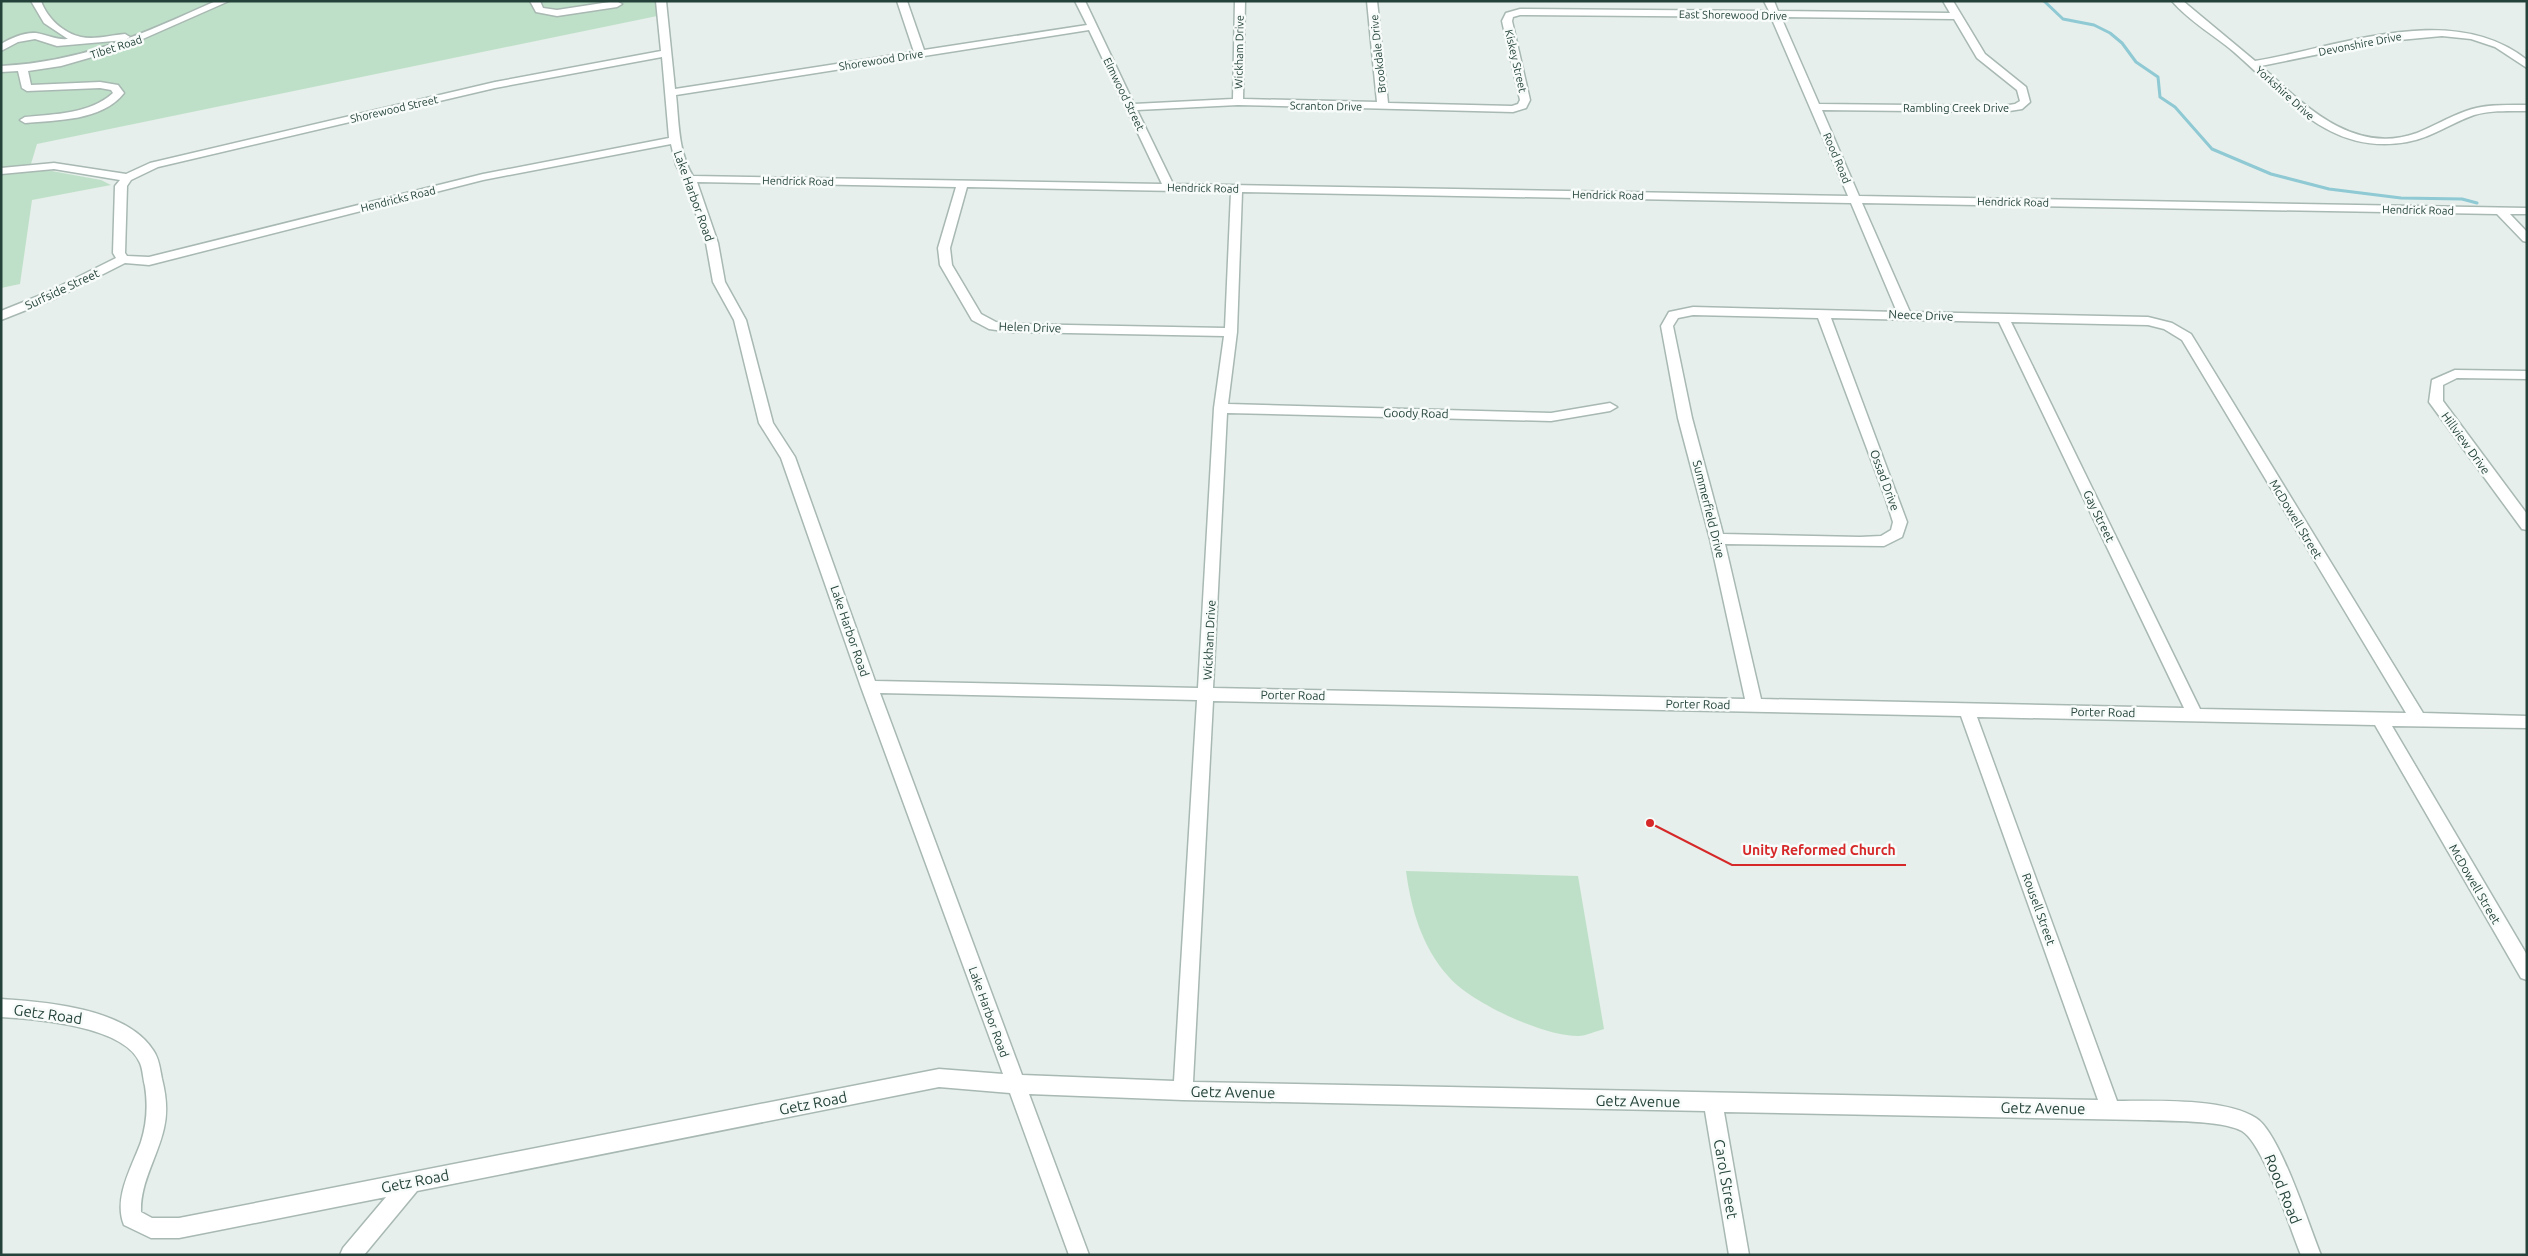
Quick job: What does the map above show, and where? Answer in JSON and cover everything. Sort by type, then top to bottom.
[{"type":"street","points":[[36,1],[40,14],[65,34],[83,42]]},
{"type":"street","name":"Tibet Road","points":[[1,48],[15,40],[35,36],[57,43],[130,36],[187,8],[224,1]]},
{"type":"street","name":"Tibet Road","points":[[1,69],[23,69],[70,61],[133,43],[224,1]]},
{"type":"street","points":[[535,1],[539,10],[557,13],[617,4]]},
{"type":"street","name":"Lake Harbor Road","points":[[661,1],[674,140],[681,165],[690,179],[712,243],[719,282],[740,320],[766,423],[788,457],[870,687],[1019,1084],[1079,1255]]},
{"type":"street","points":[[902,1],[920,54]]},
{"type":"street","name":"Elmwood Street","points":[[1080,1],[1168,187]]},
{"type":"street","name":"Wickham Drive","points":[[1238,102],[1240,1]]},
{"type":"street","name":"Brookdale Drive","points":[[1372,1],[1383,107]]},
{"type":"street","name":"Rood Road","points":[[1769,1],[1906,315]]},
{"type":"street","name":"Rambling Creek Drive","points":[[1816,107],[2003,109],[2018,107],[2024,102],[2026,96],[2022,89],[1981,56],[1948,1]]},
{"type":"street","name":"Yorkshire Drive","points":[[2177,1],[2253,64],[2304,112],[2319,123],[2362,139],[2390,141],[2407,139],[2422,135],[2472,112],[2527,108]]},
{"type":"street","name":"East Shorewood Drive","points":[[1509,15],[1520,12],[1958,16]]},
{"type":"street","name":"Kiskey Street","points":[[1509,15],[1507,21],[1524,100],[1522,106]]},
{"type":"street","name":"Shorewood Drive","points":[[671,93],[1092,27]]},
{"type":"street","name":"Devonshire Drive","points":[[2253,64],[2409,34],[2468,35],[2498,45],[2527,65]]},
{"type":"street","name":"Shorewood Street","points":[[127,178],[154,165],[173,160],[495,85],[665,53]]},
{"type":"street","points":[[23,69],[23,78],[27,88],[42,90],[100,85],[114,88],[119,93],[113,101],[81,113],[25,120]]},
{"type":"street","name":"Scranton Drive","points":[[1131,107],[1238,102],[1512,109],[1522,106]]},
{"type":"street","name":"Hendricks Road","points":[[123,259],[150,260],[166,257],[590,153],[674,140]]},
{"type":"street","points":[[1,170],[54,166],[127,178],[122,186],[119,254],[123,259]]},
{"type":"street","name":"Hendrick Road","points":[[690,179],[2527,211]]},
{"type":"street","name":"Helen Drive","points":[[962,184],[944,248],[946,265],[976,317],[993,326],[1011,328],[1231,332]]},
{"type":"street","name":"Wickham Drive","points":[[1183,1091],[1221,408],[1231,332],[1237,188]]},
{"type":"street","points":[[2501,211],[2527,239]]},
{"type":"street","name":"Surfside Street","points":[[1,316],[50,296],[123,259]]},
{"type":"street","name":"Neece Drive","points":[[1673,315],[1693,311],[1906,315],[2148,321],[2168,326]]},
{"type":"street","name":"Ossad Drive","points":[[1717,539],[1860,542],[1884,541],[1897,533],[1900,522],[1892,497],[1823,314]]},
{"type":"street","name":"Summerfield Drive","points":[[1673,315],[1667,326],[1685,418],[1717,539],[1754,705]]},
{"type":"street","name":"Gay Street","points":[[2003,318],[2195,714]]},
{"type":"street","name":"McDowell Street","points":[[2168,326],[2187,337],[2418,719]]},
{"type":"street","name":"Hillview Drive","points":[[2527,375],[2455,374],[2436,383],[2436,402],[2527,525]]},
{"type":"street","name":"Goody Road","points":[[1221,408],[1551,417],[1610,407]]},
{"type":"street","name":"Porter Road","points":[[870,687],[2527,722]]},
{"type":"street","name":"Rousell Street","points":[[1966,709],[2111,1110]]},
{"type":"street","name":"McDowell Street","points":[[2378,718],[2527,972]]},
{"type":"street","name":"Getz Road","points":[[1,1008],[28,1009],[99,1022],[138,1044],[148,1056],[158,1100],[154,1129],[129,1204],[131,1218],[151,1228],[179,1228],[938,1078],[1019,1084]]},
{"type":"street","name":"Getz Avenue","points":[[1019,1084],[1183,1091],[2111,1110],[2231,1116],[2251,1126]]},
{"type":"street","name":"Carol Street","points":[[1713,1103],[1740,1255]]},
{"type":"street","name":"Rood Road","points":[[2251,1126],[2267,1149],[2311,1255]]},
{"type":"street","points":[[350,1255],[410,1182]]},
{"type":"green space","points":[[1,1],[661,1],[662,15],[37,144],[30,167],[101,180],[111,185],[32,200],[20,284],[1,288]]},
{"type":"green space","points":[[1406,871],[1578,876],[1604,1029],[1578,1036],[1563,1035],[1546,1030],[1490,1007],[1459,986],[1439,965],[1419,927]]},
{"type":"waterway","points":[[2044,1],[2063,19],[2094,25],[2110,33],[2122,43],[2136,62],[2158,77],[2160,97],[2175,107],[2212,149],[2271,174],[2329,189],[2401,198],[2462,199],[2477,203]]},
{"type":"place","name":"Unity Reformed Church","points":[[1650,823]]}]
